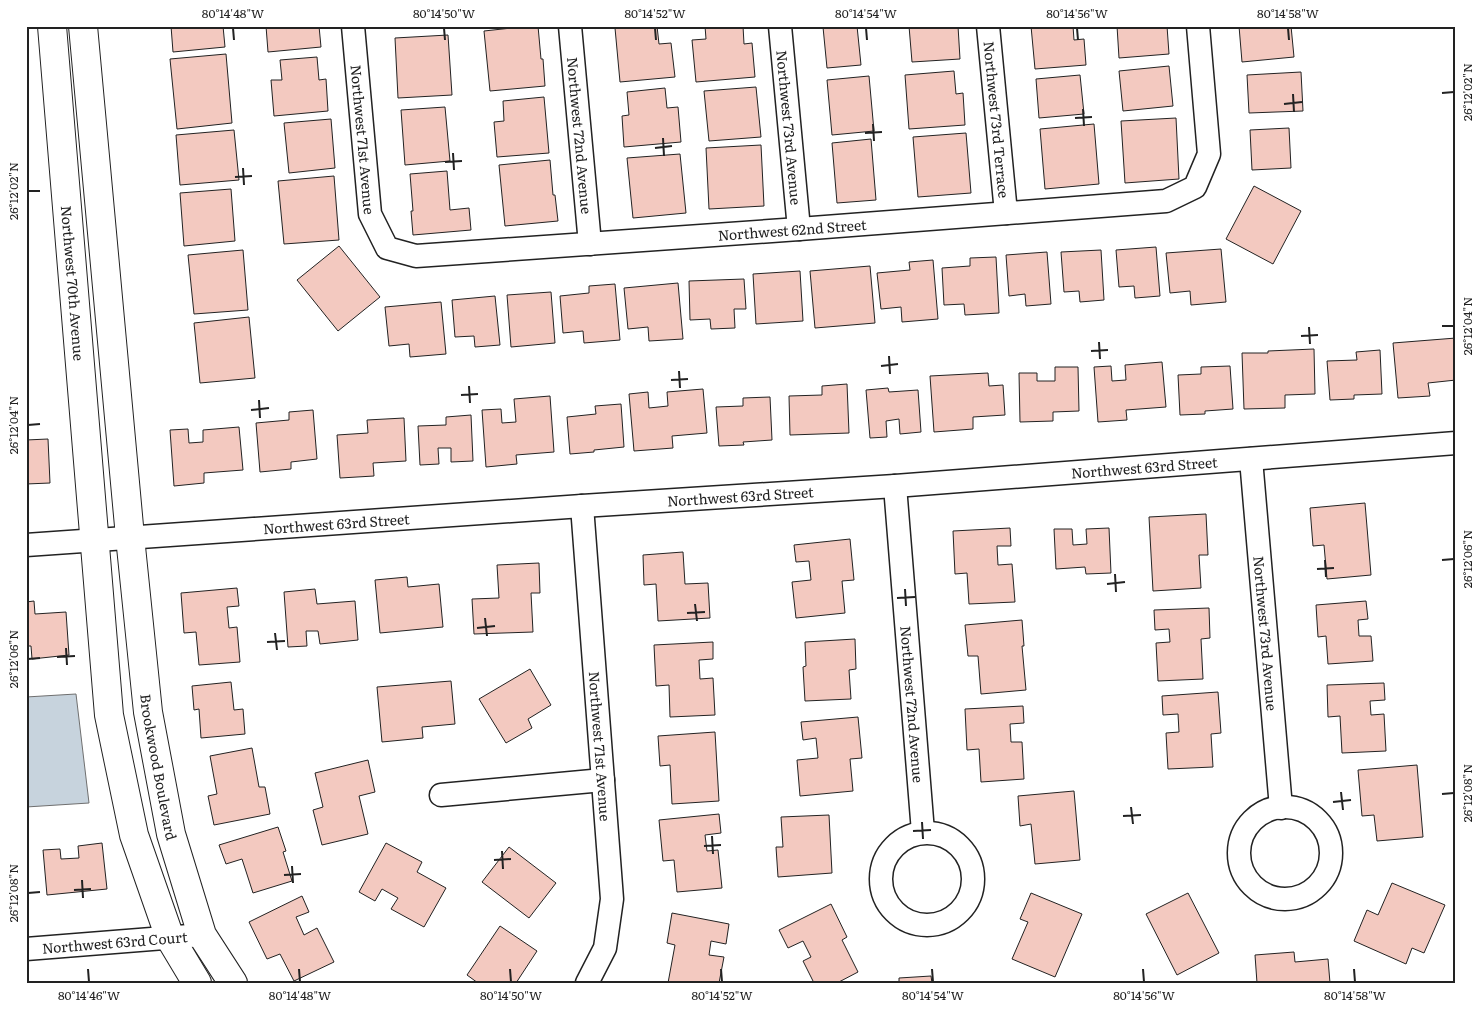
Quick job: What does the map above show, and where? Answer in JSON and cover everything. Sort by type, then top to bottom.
[{"type":"street","name":"Northwest 70th Avenue","points":[[52,26],[95,540]]},
{"type":"street","points":[[83,26],[130,537]]},
{"type":"street","name":"Northwest 71st Avenue","points":[[353,26],[370,214],[387,248]]},
{"type":"street","name":"Northwest 72nd Avenue","points":[[570,26],[590,244]]},
{"type":"street","name":"Northwest 73rd Avenue","points":[[780,26],[799,229]]},
{"type":"street","name":"Northwest 73rd Terrace","points":[[988,26],[1006,212]]},
{"type":"street","name":"Northwest 62nd Street","points":[[387,248],[416,256],[1166,201],[1195,188],[1209,154],[1198,26]]},
{"type":"street","name":"Northwest 63rd Street","points":[[26,545],[894,486],[1456,443]]},
{"type":"street","name":"Northwest 73rd Avenue","points":[[1251,459],[1281,808]]},
{"type":"street","name":"Northwest 72nd Avenue","points":[[894,486],[922,832]]},
{"type":"street","name":"Northwest 71st Avenue","points":[[582,506],[612,899],[605,948],[587,983]]},
{"type":"street","name":"Brookwood Boulevard","points":[[130,537],[148,712],[171,834],[202,935],[233,983]]},
{"type":"street","points":[[95,540],[109,715],[134,834],[170,938],[197,983]]},
{"type":"street","points":[[442,795],[603,780]]},
{"type":"street","points":[[1281,808],[1293,808],[1315,818],[1329,838],[1331,850],[1330,862],[1320,884],[1310,892],[1299,897],[1285,899],[1271,897],[1259,891],[1249,881],[1242,869],[1239,855],[1246,829],[1255,818],[1267,811],[1281,808]]},
{"type":"street","points":[[922,832],[937,834],[951,839],[962,849],[970,862],[973,876],[972,891],[961,910],[956,915],[942,922],[928,925],[913,924],[899,916],[888,905],[881,890],[880,874],[884,859],[894,846],[907,836],[922,832]]},
{"type":"street","name":"Northwest 63rd Court","points":[[26,949],[202,935]]},
{"type":"shaded area","points":[[76,694],[89,803],[26,807],[26,697]]},
{"type":"building","points":[[171,26],[223,26],[225,47],[173,52]]},
{"type":"building","points":[[266,26],[319,26],[321,47],[268,52]]},
{"type":"building","points":[[538,26],[545,86],[490,91],[484,31]]},
{"type":"building","points":[[657,26],[659,44],[671,43],[675,77],[620,82],[615,28]]},
{"type":"building","points":[[705,26],[743,26],[744,44],[752,43],[755,77],[696,82],[692,40],[706,39]]},
{"type":"building","points":[[857,26],[861,65],[827,68],[823,27]]},
{"type":"building","points":[[909,26],[958,26],[960,59],[912,62]]},
{"type":"building","points":[[1031,26],[1073,26],[1074,40],[1084,39],[1086,65],[1035,69]]},
{"type":"building","points":[[1117,26],[1167,26],[1169,54],[1119,58]]},
{"type":"building","points":[[1239,26],[1291,26],[1294,57],[1242,62]]},
{"type":"building","points":[[448,35],[452,95],[398,98],[395,38]]},
{"type":"building","points":[[226,54],[232,123],[177,129],[170,59]]},
{"type":"building","points":[[317,57],[319,80],[326,79],[328,111],[274,116],[271,80],[282,80],[280,60]]},
{"type":"building","points":[[1169,66],[1173,106],[1123,111],[1119,71]]},
{"type":"building","points":[[954,71],[956,94],[963,93],[965,125],[909,129],[905,75]]},
{"type":"building","points":[[1301,72],[1303,111],[1249,113],[1247,75]]},
{"type":"building","points":[[1080,75],[1084,114],[1039,118],[1036,79]]},
{"type":"building","points":[[869,76],[874,131],[832,135],[827,80]]},
{"type":"building","points":[[756,87],[761,137],[709,141],[704,91]]},
{"type":"building","points":[[665,88],[667,108],[678,107],[681,142],[624,147],[622,116],[629,115],[627,92]]},
{"type":"building","points":[[544,97],[549,153],[497,157],[494,122],[504,121],[503,101]]},
{"type":"building","points":[[445,107],[450,161],[405,165],[401,110]]},
{"type":"building","points":[[1176,118],[1179,179],[1125,183],[1121,121]]},
{"type":"building","points":[[331,119],[335,168],[289,173],[284,123]]},
{"type":"building","points":[[1094,124],[1099,184],[1045,189],[1040,129]]},
{"type":"building","points":[[1289,128],[1291,168],[1252,170],[1250,130]]},
{"type":"building","points":[[234,130],[239,180],[180,185],[176,135]]},
{"type":"building","points":[[966,133],[971,193],[918,197],[913,137]]},
{"type":"building","points":[[871,139],[876,200],[837,203],[832,143]]},
{"type":"building","points":[[761,145],[764,206],[709,209],[706,148]]},
{"type":"building","points":[[680,154],[686,213],[633,218],[627,158]]},
{"type":"building","points":[[550,160],[553,195],[555,195],[558,221],[505,226],[499,165]]},
{"type":"building","points":[[447,171],[450,210],[469,208],[471,230],[413,235],[410,174]]},
{"type":"building","points":[[334,176],[339,240],[284,244],[278,181]]},
{"type":"building","points":[[1254,186],[1301,211],[1273,264],[1226,239]]},
{"type":"building","points":[[231,189],[235,241],[184,246],[180,193]]},
{"type":"building","points":[[339,246],[380,297],[338,331],[297,280]]},
{"type":"building","points":[[1156,247],[1160,296],[1135,298],[1134,286],[1119,287],[1116,250]]},
{"type":"building","points":[[1221,249],[1226,302],[1191,305],[1190,291],[1170,293],[1166,253]]},
{"type":"building","points":[[243,250],[248,310],[194,314],[188,255]]},
{"type":"building","points":[[1101,250],[1104,300],[1080,302],[1079,291],[1064,292],[1061,252]]},
{"type":"building","points":[[1047,252],[1051,304],[1026,306],[1025,294],[1009,296],[1006,255]]},
{"type":"building","points":[[996,257],[999,313],[965,315],[964,304],[944,305],[942,268],[970,266],[970,258]]},
{"type":"building","points":[[933,260],[938,319],[902,322],[901,307],[881,309],[877,273],[910,270],[909,262]]},
{"type":"building","points":[[870,266],[875,323],[815,328],[810,271]]},
{"type":"building","points":[[800,271],[803,321],[756,324],[753,274]]},
{"type":"building","points":[[744,279],[746,309],[734,309],[735,328],[711,329],[710,319],[690,320],[689,281]]},
{"type":"building","points":[[678,283],[683,339],[649,341],[648,327],[628,329],[624,288]]},
{"type":"building","points":[[615,284],[620,340],[584,343],[583,331],[563,333],[560,296],[589,293],[589,286]]},
{"type":"building","points":[[551,292],[555,343],[511,347],[507,295]]},
{"type":"building","points":[[495,296],[500,345],[475,347],[474,336],[455,337],[452,300]]},
{"type":"building","points":[[441,302],[446,354],[410,357],[409,344],[389,346],[385,307]]},
{"type":"building","points":[[249,317],[255,378],[200,383],[194,323]]},
{"type":"building","points":[[1456,338],[1456,380],[1428,383],[1430,396],[1398,398],[1393,343]]},
{"type":"building","points":[[1314,349],[1315,394],[1285,395],[1285,408],[1244,409],[1242,353]]},
{"type":"building","points":[[1380,350],[1382,394],[1354,395],[1354,399],[1330,400],[1327,361],[1357,360],[1356,352]]},
{"type":"building","points":[[1162,362],[1166,407],[1126,410],[1127,420],[1098,422],[1094,367],[1111,366],[1112,381],[1126,380],[1125,365]]},
{"type":"building","points":[[1230,366],[1233,409],[1205,411],[1205,414],[1180,415],[1178,375],[1201,374],[1201,367]]},
{"type":"building","points":[[1055,367],[1078,367],[1079,411],[1053,412],[1053,421],[1020,422],[1019,373],[1037,373],[1037,381],[1055,381]]},
{"type":"building","points":[[988,373],[989,386],[1003,385],[1005,415],[973,417],[973,429],[934,432],[930,376]]},
{"type":"building","points":[[847,384],[849,433],[790,435],[789,396],[822,395],[822,386]]},
{"type":"building","points":[[888,388],[889,392],[918,390],[921,432],[900,434],[899,419],[886,421],[887,437],[870,438],[866,390]]},
{"type":"building","points":[[703,389],[707,433],[672,436],[673,448],[634,451],[629,394],[648,392],[649,408],[668,406],[667,392]]},
{"type":"building","points":[[550,396],[554,452],[516,455],[517,464],[486,467],[482,410],[501,409],[502,423],[516,422],[514,399]]},
{"type":"building","points":[[770,397],[772,440],[743,442],[744,445],[719,446],[716,407],[743,406],[743,398]]},
{"type":"building","points":[[621,404],[624,447],[570,454],[567,417],[596,414],[595,406]]},
{"type":"building","points":[[313,410],[317,459],[291,462],[291,469],[260,472],[256,423],[289,420],[289,412]]},
{"type":"building","points":[[471,415],[473,461],[451,462],[451,448],[438,448],[439,464],[420,465],[418,426],[446,425],[446,417]]},
{"type":"building","points":[[404,418],[406,461],[373,463],[374,476],[340,478],[337,435],[368,433],[367,420]]},
{"type":"building","points":[[239,427],[243,470],[204,473],[204,483],[174,486],[170,430],[188,429],[189,443],[203,442],[203,430]]},
{"type":"building","points":[[48,439],[50,483],[26,484],[26,440]]},
{"type":"building","points":[[1365,503],[1371,575],[1327,579],[1324,545],[1313,546],[1310,508]]},
{"type":"building","points":[[1206,514],[1208,555],[1199,555],[1201,588],[1153,591],[1149,517]]},
{"type":"building","points":[[1010,528],[1011,546],[997,546],[998,565],[1012,564],[1015,602],[969,604],[967,573],[955,574],[953,531]]},
{"type":"building","points":[[1109,528],[1111,573],[1086,574],[1085,567],[1056,569],[1054,529],[1072,529],[1073,545],[1087,544],[1086,529]]},
{"type":"building","points":[[850,539],[854,580],[842,581],[845,613],[796,618],[792,582],[811,580],[809,561],[796,562],[794,545]]},
{"type":"building","points":[[683,552],[685,584],[708,583],[710,618],[658,621],[656,584],[644,585],[643,555]]},
{"type":"building","points":[[539,563],[540,593],[531,593],[533,632],[474,634],[472,599],[499,598],[497,565]]},
{"type":"building","points":[[407,577],[408,587],[439,584],[443,627],[380,633],[375,580]]},
{"type":"building","points":[[237,588],[239,606],[227,607],[229,628],[237,627],[240,662],[199,665],[196,632],[184,633],[181,593]]},
{"type":"building","points":[[315,589],[317,604],[355,601],[358,640],[320,644],[318,631],[306,631],[307,646],[288,647],[284,592]]},
{"type":"building","points":[[34,601],[35,614],[66,612],[69,655],[32,659],[31,646],[26,646],[26,602]]},
{"type":"building","points":[[1366,601],[1368,619],[1358,620],[1359,636],[1371,636],[1373,661],[1328,664],[1326,636],[1318,637],[1316,605]]},
{"type":"building","points":[[1209,608],[1210,638],[1201,639],[1203,679],[1158,681],[1156,643],[1170,642],[1169,629],[1155,630],[1154,610]]},
{"type":"building","points":[[1022,620],[1026,690],[981,694],[978,656],[968,656],[965,625]]},
{"type":"building","points":[[855,639],[856,669],[849,670],[851,699],[805,701],[803,667],[806,666],[805,642]]},
{"type":"building","points":[[713,642],[713,659],[699,660],[700,679],[713,678],[715,715],[670,717],[669,685],[656,686],[654,645]]},
{"type":"building","points":[[530,669],[551,705],[528,719],[532,728],[506,743],[479,699]]},
{"type":"building","points":[[451,681],[455,724],[422,727],[423,738],[382,742],[377,687]]},
{"type":"building","points":[[231,682],[234,710],[243,709],[245,734],[201,738],[199,709],[194,710],[192,686]]},
{"type":"building","points":[[1384,683],[1385,700],[1370,701],[1371,715],[1384,714],[1386,751],[1342,753],[1340,716],[1328,717],[1327,685]]},
{"type":"building","points":[[1218,692],[1221,733],[1211,734],[1213,767],[1168,769],[1166,733],[1179,732],[1178,714],[1163,715],[1162,696]]},
{"type":"building","points":[[1023,706],[1024,723],[1010,724],[1011,742],[1022,742],[1024,779],[981,782],[979,749],[967,750],[965,709]]},
{"type":"building","points":[[858,717],[862,758],[850,759],[853,791],[800,796],[797,760],[818,758],[816,738],[803,740],[801,722]]},
{"type":"building","points":[[715,732],[719,801],[672,804],[670,765],[660,766],[658,736]]},
{"type":"building","points":[[252,748],[259,787],[265,787],[270,814],[214,825],[208,796],[217,794],[210,756]]},
{"type":"building","points":[[368,760],[375,792],[359,796],[368,834],[322,845],[313,810],[323,807],[315,773]]},
{"type":"building","points":[[1417,765],[1423,837],[1377,841],[1374,815],[1362,816],[1358,770]]},
{"type":"building","points":[[1074,791],[1080,860],[1035,864],[1031,824],[1020,826],[1018,796]]},
{"type":"building","points":[[719,814],[721,833],[705,835],[707,851],[718,850],[722,888],[677,892],[674,860],[663,861],[659,820]]},
{"type":"building","points":[[829,815],[832,873],[778,877],[776,847],[783,847],[781,817]]},
{"type":"building","points":[[278,827],[286,851],[283,852],[292,881],[253,893],[242,859],[226,864],[219,845]]},
{"type":"building","points":[[102,843],[107,889],[47,895],[43,850],[60,849],[61,859],[79,858],[78,846]]},
{"type":"building","points":[[386,843],[422,862],[417,872],[446,888],[424,927],[391,909],[398,898],[382,889],[375,901],[359,892]]},
{"type":"building","points":[[509,847],[556,883],[529,918],[482,882]]},
{"type":"building","points":[[1392,883],[1445,905],[1424,953],[1412,948],[1406,964],[1354,941],[1367,910],[1378,915]]},
{"type":"building","points":[[1031,893],[1082,914],[1055,977],[1012,959],[1028,922],[1020,919]]},
{"type":"building","points":[[1188,893],[1219,953],[1177,975],[1146,914]]},
{"type":"building","points":[[302,896],[309,912],[296,917],[304,935],[317,928],[334,962],[294,981],[280,954],[267,959],[249,922]]},
{"type":"building","points":[[831,904],[847,937],[842,940],[858,972],[837,983],[814,983],[803,961],[811,957],[803,941],[788,948],[779,930]]},
{"type":"building","points":[[672,913],[729,924],[726,944],[711,941],[709,955],[724,957],[719,983],[668,983],[675,945],[667,943]]},
{"type":"building","points":[[500,926],[537,951],[516,983],[478,983],[467,975]]},
{"type":"building","points":[[1294,952],[1295,962],[1328,959],[1330,983],[1257,983],[1255,955]]},
{"type":"building","points":[[931,976],[932,983],[899,983],[899,978]]}]
